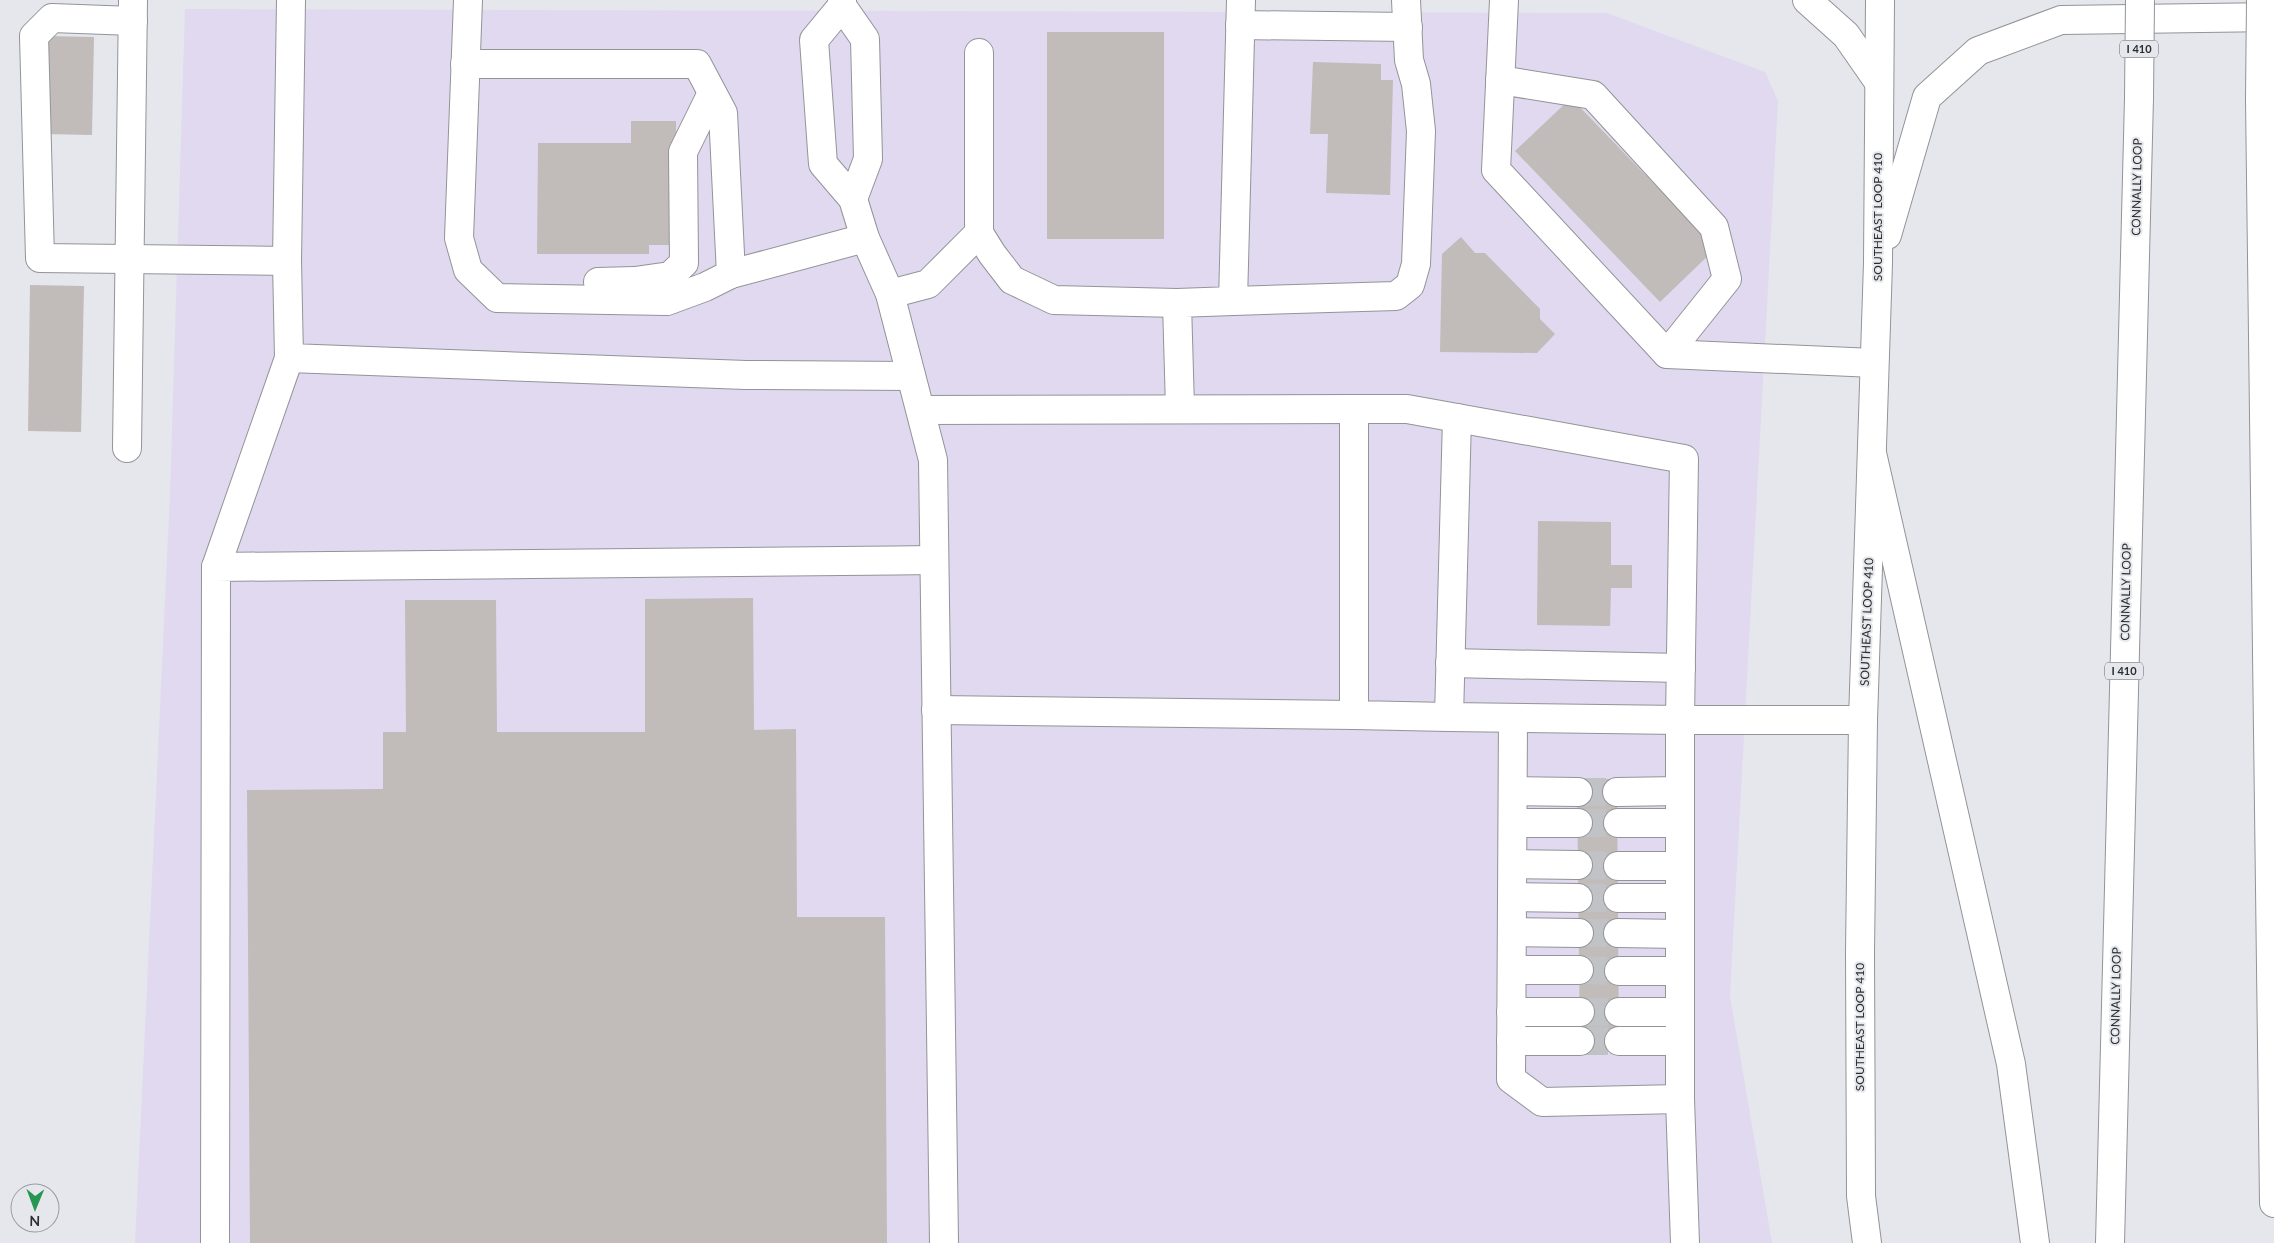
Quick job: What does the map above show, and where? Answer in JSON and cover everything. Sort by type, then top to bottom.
[{"type":"main road","points":[[214,1243],[216,567],[289,358],[287,261],[291,0]]},
{"type":"main road","points":[[468,0],[459,238],[468,270],[497,298],[667,301],[731,274],[865,238]]},
{"type":"main road","points":[[979,53],[979,233],[1012,280],[1054,300],[1177,303],[1396,296],[1410,285],[1416,264],[1421,130],[1416,84],[1409,60],[1406,0]]},
{"type":"main road","points":[[1504,0],[1496,170],[1667,354],[1874,363]]},
{"type":"main road","points":[[1808,0],[1846,35],[1878,81]]},
{"type":"main road","name":"SOUTHEAST LOOP 410","points":[[1867,1243],[1861,1196],[1860,952],[1863,720],[1878,263],[1880,0]]},
{"type":"main road","name":"CONNALLY LOOP","points":[[2110,1243],[2140,0]]},
{"type":"main road","points":[[2262,0],[2260,99],[2274,1203]]},
{"type":"main road","points":[[853,199],[868,159],[865,39],[842,3],[814,40],[823,164],[853,199],[865,238],[890,294],[933,460],[944,1243]]},
{"type":"main road","points":[[126,448],[129,260],[133,11],[52,18],[34,36],[40,258],[129,260],[287,261]]},
{"type":"main road","points":[[1233,301],[1241,12],[1408,27]]},
{"type":"main road","points":[[1878,263],[1928,97],[1978,51],[2061,20],[2274,17]]},
{"type":"main road","points":[[465,64],[697,64],[723,113],[731,274]]},
{"type":"main road","points":[[1500,80],[1593,94],[1714,227],[1727,279],[1667,354]]},
{"type":"main road","points":[[517,298],[530,282],[635,281],[670,276],[684,263],[683,152],[712,93]]},
{"type":"main road","points":[[890,294],[928,284],[979,233]]},
{"type":"main road","points":[[1177,303],[1180,408]]},
{"type":"main road","points":[[289,358],[746,375],[911,376]]},
{"type":"main road","points":[[921,410],[1408,408],[1684,459],[1680,720],[1680,1099],[1685,1243]]},
{"type":"main road","points":[[1354,409],[1354,715]]},
{"type":"main road","points":[[1449,717],[1457,418]]},
{"type":"main road","points":[[1872,453],[2011,1064],[2035,1243]]},
{"type":"main road","points":[[216,567],[550,563],[707,564],[934,560]]},
{"type":"main road","points":[[1450,663],[1681,668]]},
{"type":"main road","points":[[936,710],[1354,715],[1513,719],[1863,720]]},
{"type":"main road","points":[[1513,719],[1511,1079],[1542,1102],[1680,1099]]},
{"type":"main road","points":[[1513,791],[1578,792]]},
{"type":"main road","points":[[1617,792],[1680,791]]},
{"type":"main road","points":[[1513,823],[1578,823]]},
{"type":"main road","points":[[1618,823],[1680,823]]},
{"type":"main road","points":[[1513,864],[1578,865]]},
{"type":"main road","points":[[1618,866],[1680,866]]},
{"type":"main road","points":[[1512,897],[1578,898]]},
{"type":"main road","points":[[1618,898],[1680,898]]},
{"type":"main road","points":[[1512,932],[1579,933]]},
{"type":"main road","points":[[1618,933],[1680,934]]},
{"type":"main road","points":[[1512,970],[1579,970]]},
{"type":"main road","points":[[1619,970],[1680,971]]},
{"type":"main road","points":[[1511,1012],[1580,1012]]},
{"type":"main road","points":[[1619,1012],[1680,1012]]},
{"type":"main road","points":[[1619,1041],[1680,1040]]},
{"type":"main road","points":[[1511,1041],[1580,1041]]},
{"type":"shaded area","points":[[185,9],[1607,13],[1765,72],[1778,101],[1730,996],[1772,1243],[135,1243],[170,494]]},
{"type":"building","points":[[1047,32],[1164,32],[1164,239],[1047,239]]},
{"type":"building","points":[[46,36],[94,37],[92,135],[44,134]]},
{"type":"building","points":[[1313,62],[1381,64],[1381,80],[1393,80],[1390,195],[1326,193],[1328,134],[1310,134]]},
{"type":"building","points":[[1571,98],[1716,248],[1660,302],[1515,151]]},
{"type":"building","points":[[631,121],[676,121],[676,245],[649,245],[649,254],[537,254],[538,143],[631,143]]},
{"type":"building","points":[[1461,237],[1475,253],[1485,253],[1540,309],[1540,319],[1555,334],[1537,353],[1440,352],[1442,254]]},
{"type":"building","points":[[30,285],[84,286],[81,432],[28,431]]},
{"type":"building","points":[[1538,521],[1611,522],[1611,565],[1632,565],[1632,588],[1611,588],[1610,626],[1537,625]]},
{"type":"building","points":[[753,598],[754,730],[796,729],[797,917],[885,917],[887,1243],[250,1243],[247,790],[383,789],[383,732],[406,732],[405,600],[496,600],[497,732],[645,732],[645,599]]},
{"type":"building","points":[[1577,779],[1617,779],[1619,1048],[1580,1048]]},
{"type":"tunnel","points":[[1578,792],[1617,792]]},
{"type":"tunnel","points":[[1578,823],[1618,823]]},
{"type":"tunnel","points":[[1578,865],[1618,866]]},
{"type":"tunnel","points":[[1578,898],[1618,898]]},
{"type":"tunnel","points":[[1579,933],[1618,933]]},
{"type":"tunnel","points":[[1579,970],[1619,971]]},
{"type":"tunnel","points":[[1580,1012],[1619,1012]]},
{"type":"tunnel","points":[[1580,1041],[1619,1041]]}]
